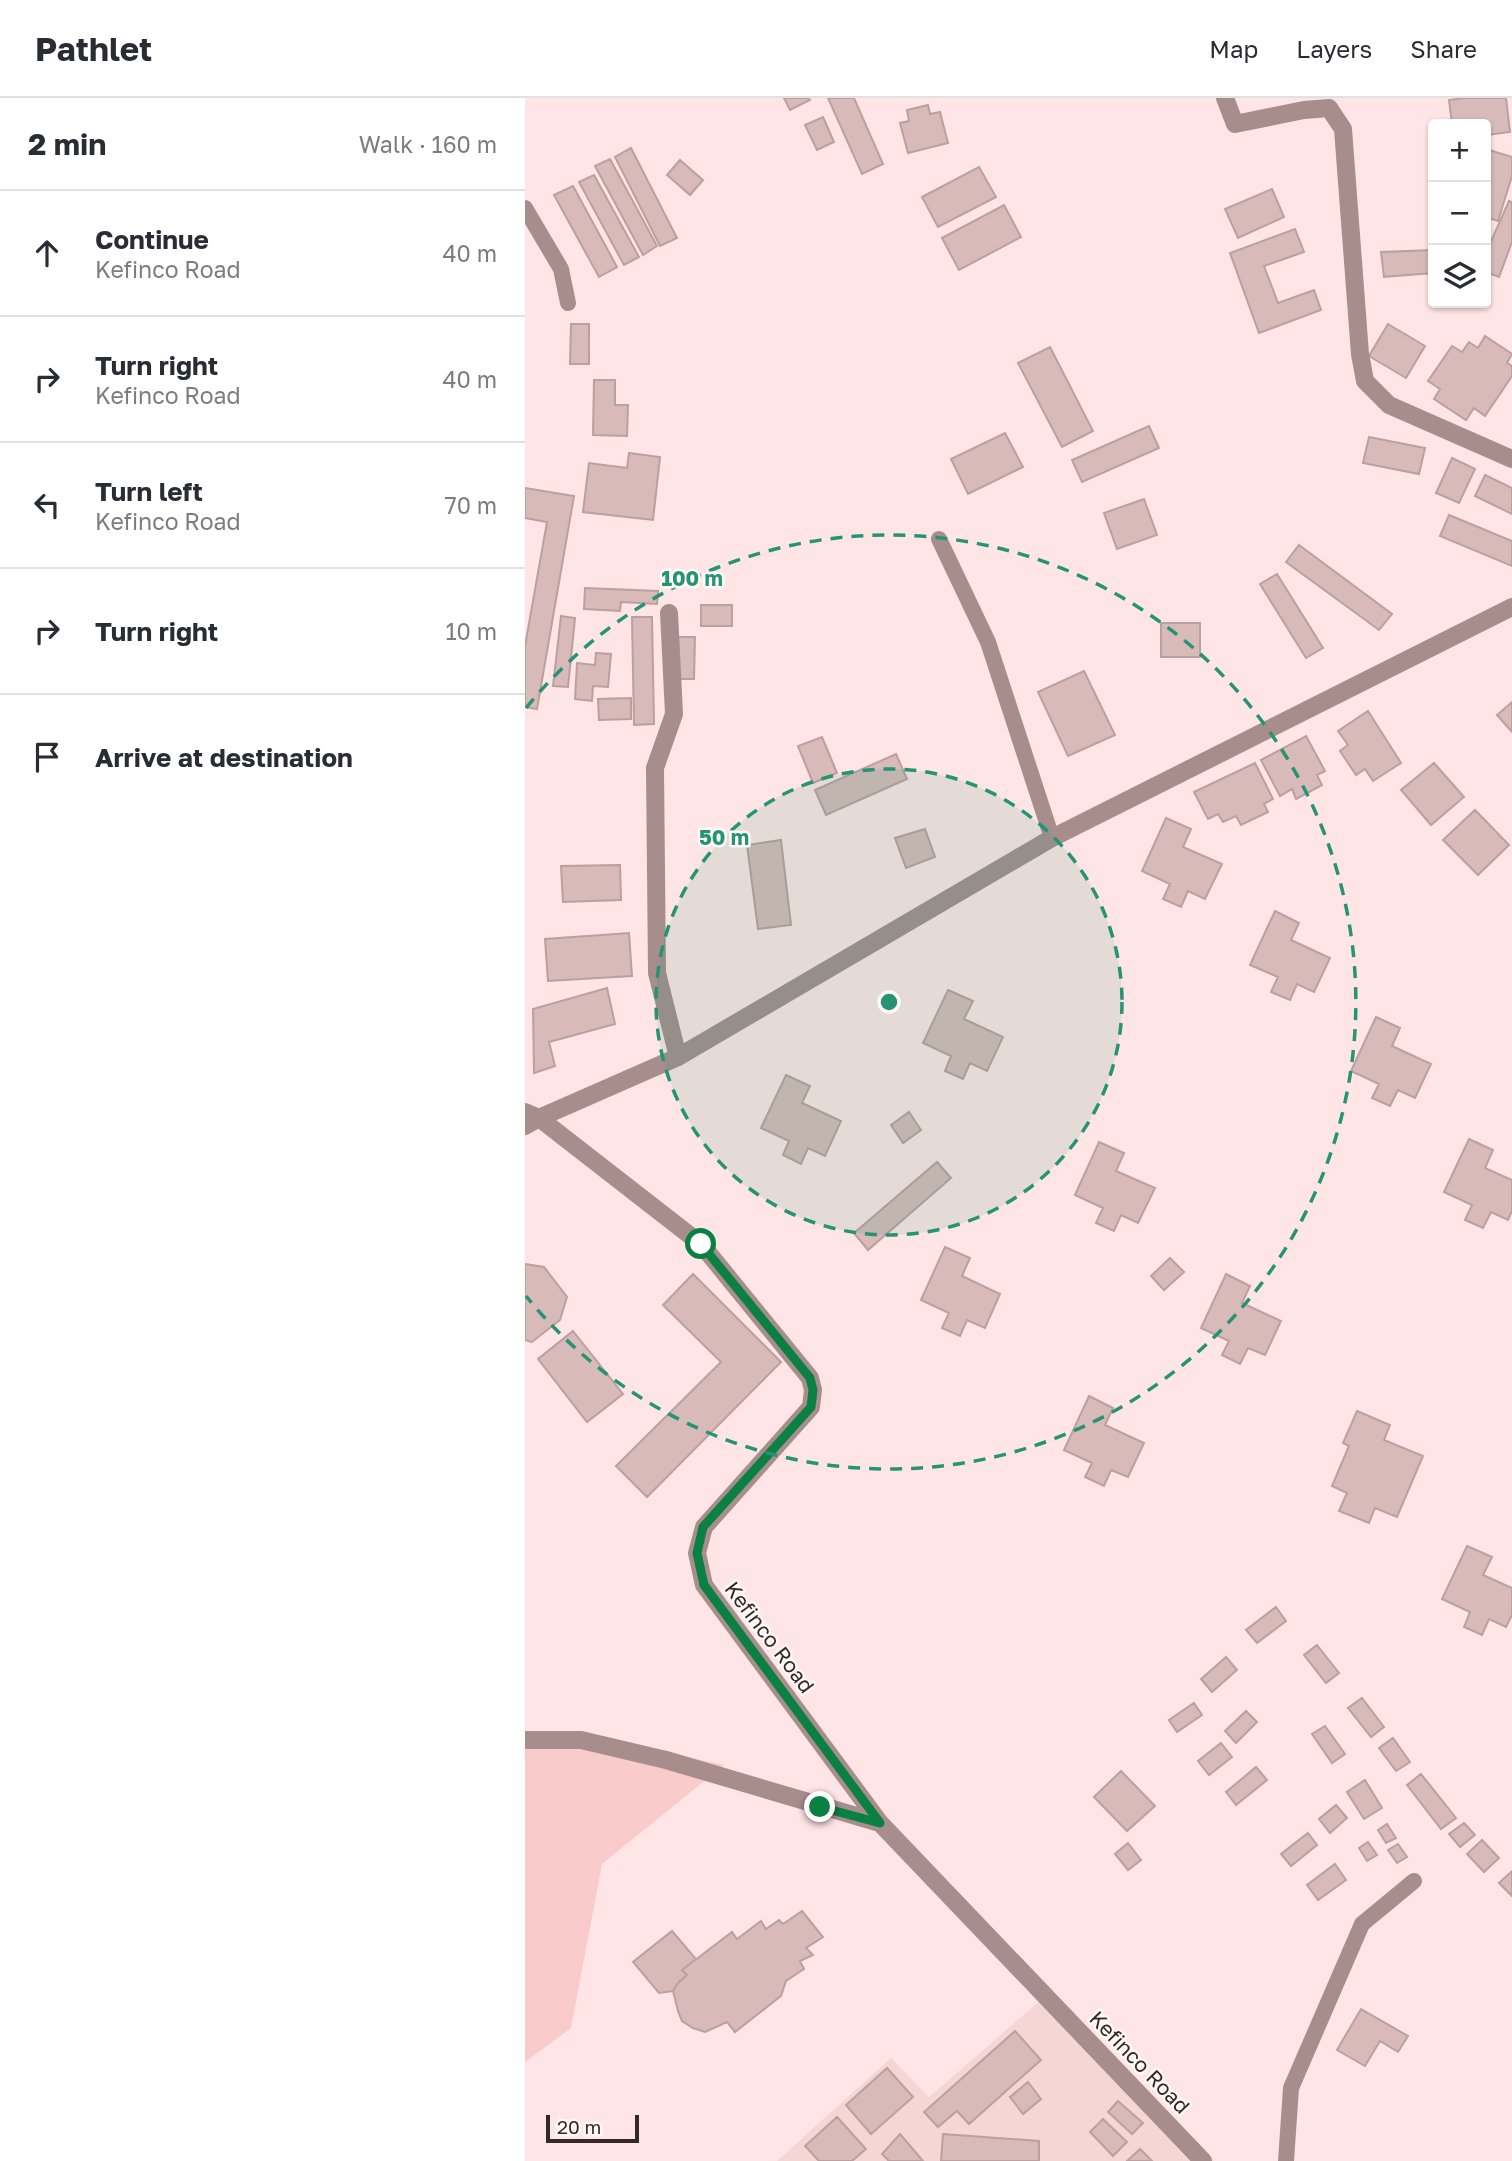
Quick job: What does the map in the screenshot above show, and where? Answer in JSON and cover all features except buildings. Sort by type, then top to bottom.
[{"type":"street","points":[[1225,98],[1235,124],[1304,110],[1329,108],[1343,129],[1360,354],[1366,381],[1389,405],[1512,458]]},
{"type":"street","points":[[530,1118],[678,1057],[1052,838],[1512,607]]},
{"type":"street","points":[[669,613],[674,714],[655,768],[657,973],[678,1057]]},
{"type":"street","name":"Kefinco Road","points":[[530,1118],[701,1244],[810,1378],[813,1390],[811,1407],[703,1527],[697,1553],[704,1585],[880,1823],[1203,2161]]},
{"type":"street","points":[[525,1740],[581,1740],[666,1760],[880,1823]]},
{"type":"lane","points":[[525,208],[561,269],[568,303]]},
{"type":"lane","points":[[939,539],[988,642],[1052,838]]},
{"type":"lane","points":[[1286,2161],[1291,2088],[1362,1924],[1414,1881]]},
{"type":"shaded area","points":[[575,1732],[724,1765],[602,1864],[571,2028],[525,2062],[525,1733]]},
{"type":"shaded area","points":[[1049,1993],[1214,2161],[777,2161],[891,2058],[929,2097]]},
{"type":"route","points":[[701,1244],[810,1378],[813,1390],[811,1407],[703,1527],[697,1553],[704,1585],[880,1823],[820,1807]]}]
